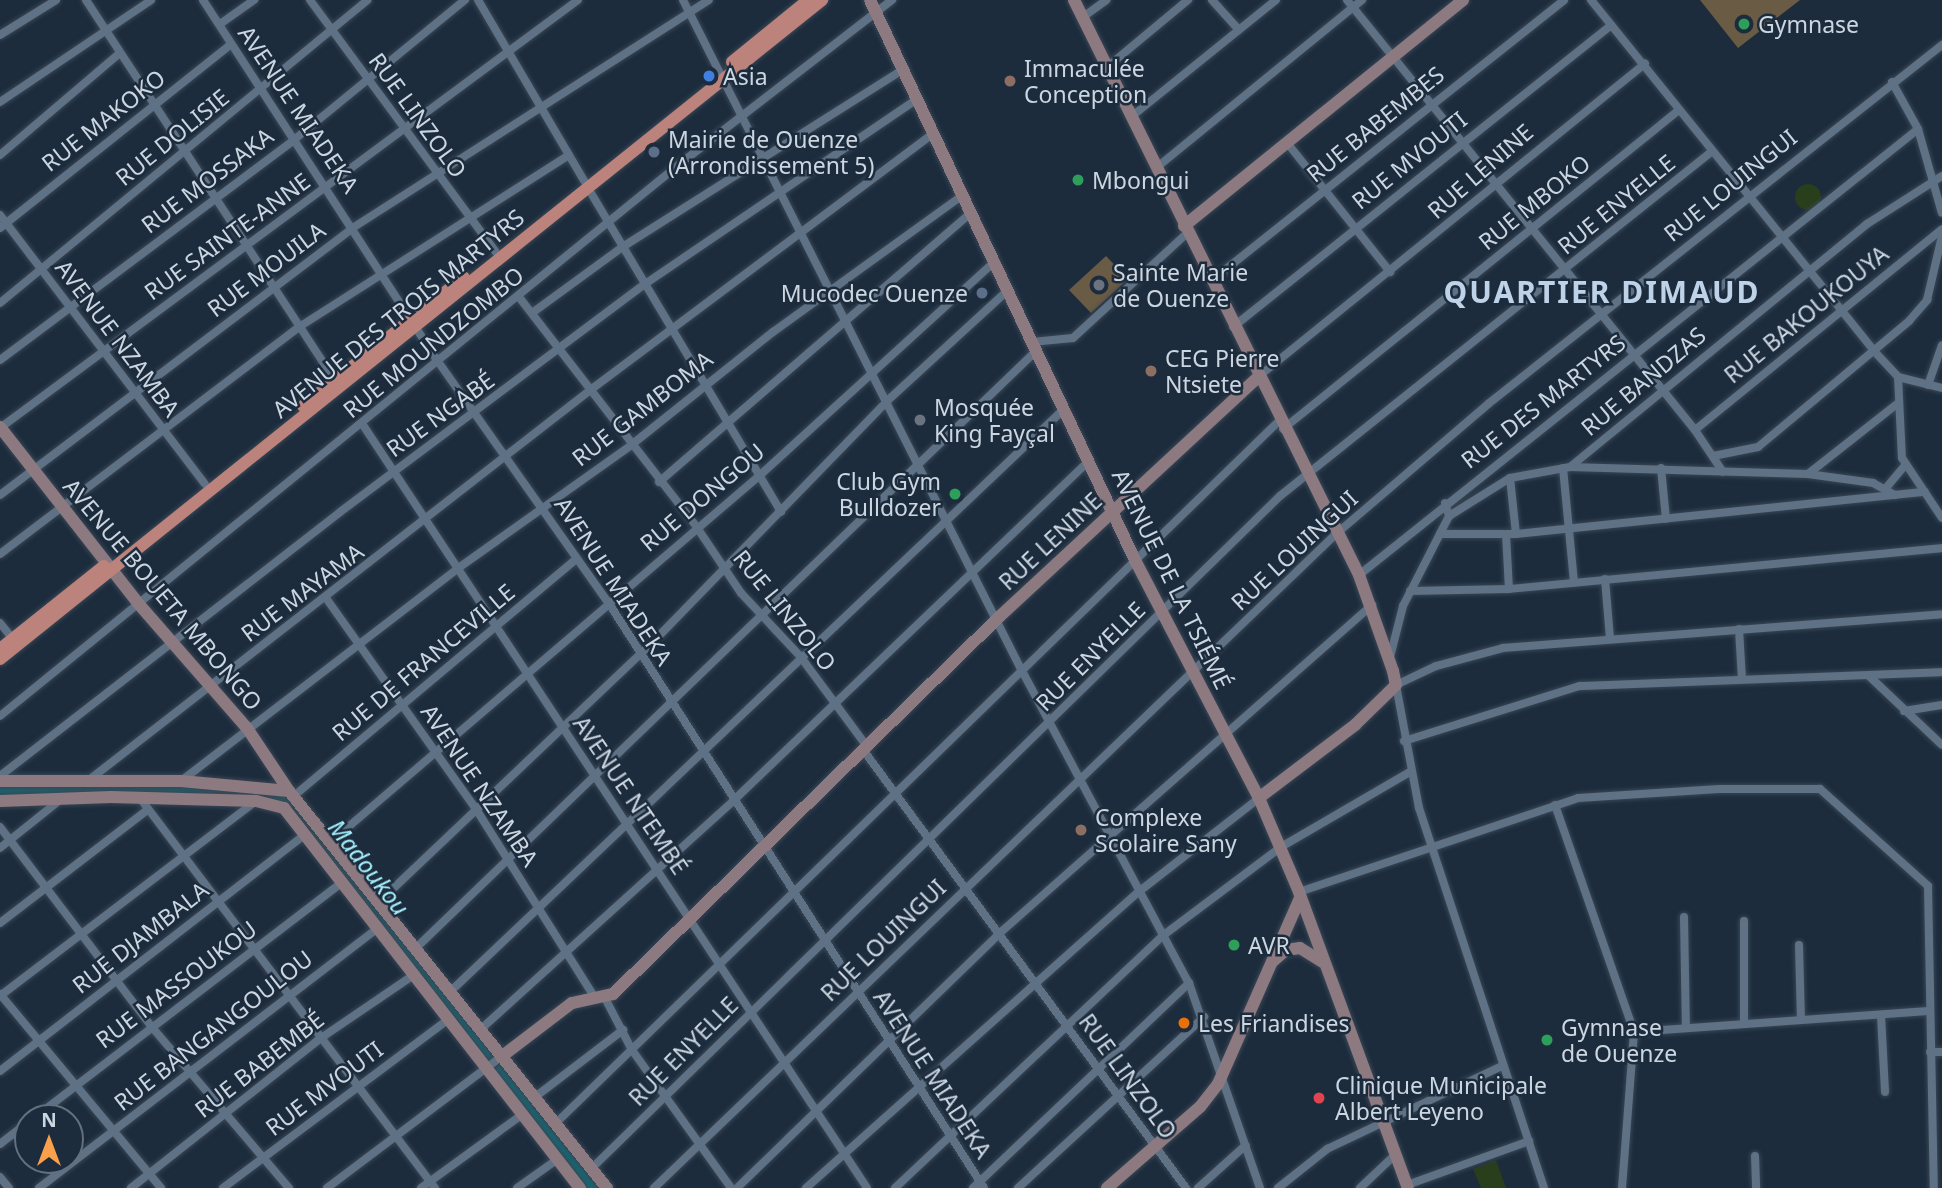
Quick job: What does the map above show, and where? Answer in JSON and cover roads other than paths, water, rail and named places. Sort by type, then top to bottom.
[{"type":"main road","name":"AVENUE DES TROIS MARTYRS","points":[[722,75],[808,0]]},
{"type":"main road","name":"AVENUE DES TROIS MARTYRS","points":[[0,649],[109,567],[625,152],[822,0]]},
{"type":"main road","name":"AVENUE DE LA TSIÉMÉ","points":[[870,0],[1114,510],[1135,560],[1259,798],[1281,847],[1407,1186]]},
{"type":"main road","points":[[1074,0],[1281,425],[1359,575],[1390,657],[1396,685],[1355,725],[1259,798]]},
{"type":"main road","points":[[1186,229],[1462,0]]},
{"type":"main road","name":"AVENUE DES TROIS MARTYRS","points":[[0,659],[205,484],[335,380],[415,322],[496,252],[586,184]]},
{"type":"main road","name":"RUE LENINE","points":[[503,1056],[572,1003],[600,998],[690,918],[866,750],[999,617],[1258,377]]},
{"type":"main road","name":"AVENUE BOUETA MBONGO","points":[[0,428],[137,602],[247,728],[292,793],[333,840],[607,1188]]},
{"type":"main road","points":[[0,778],[87,782],[181,781],[292,793]]},
{"type":"main road","points":[[0,801],[139,798],[256,801],[284,808],[580,1188]]},
{"type":"main road","points":[[1108,1188],[1200,1107],[1221,1073],[1299,895]]},
{"type":"main road","points":[[1267,967],[1286,950],[1300,948],[1327,968]]},
{"type":"street","points":[[0,35],[56,0]]},
{"type":"street","points":[[86,0],[212,199],[335,380]]},
{"type":"street","points":[[0,103],[151,0]]},
{"type":"street","name":"AVENUE MIADEKA","points":[[204,0],[328,186],[437,359],[608,602],[765,846],[792,896],[953,1139],[979,1186]]},
{"type":"street","points":[[220,24],[254,0]]},
{"type":"street","name":"RUE LINZOLO","points":[[310,0],[496,252]]},
{"type":"street","name":"RUE DOLISIE","points":[[0,303],[367,0]]},
{"type":"street","name":"RUE MOSSAKA","points":[[0,360],[295,139],[465,0]]},
{"type":"street","points":[[478,0],[781,512]]},
{"type":"street","name":"RUE SAINTE-ANNE","points":[[0,428],[578,0]]},
{"type":"street","points":[[683,0],[948,516],[999,617],[1021,669],[1051,722],[1107,836],[1141,890],[1189,983],[1204,1017],[1260,1188]]},
{"type":"street","name":"RUE MOUILA","points":[[0,495],[354,227],[709,0]]},
{"type":"street","name":"RUE MOUNDZOMBO","points":[[0,716],[137,602],[363,425],[437,359],[519,297],[743,115],[892,0]]},
{"type":"street","points":[[1083,17],[1106,0]]},
{"type":"street","points":[[1106,68],[1188,0]]},
{"type":"street","points":[[1212,0],[1239,30]]},
{"type":"street","points":[[1131,117],[1276,0]]},
{"type":"street","points":[[1156,169],[1350,4],[1362,0]]},
{"type":"street","name":"RUE BABEMBES","points":[[1211,281],[1564,0]]},
{"type":"street","points":[[1591,0],[1645,64],[1711,152],[1750,194],[1779,237],[1837,309],[1874,351],[1898,377],[1942,388]]},
{"type":"street","points":[[1350,4],[1428,106],[1695,430],[1723,472]]},
{"type":"street","name":"RUE MVOUTI","points":[[1233,327],[1611,24]]},
{"type":"street","name":"RUE MAKOKO","points":[[3,225],[231,44]]},
{"type":"street","name":"RUE LOUINGUI","points":[[654,1188],[1336,534],[1488,404],[1603,316],[1750,194],[1892,82],[1941,48]]},
{"type":"street","points":[[0,155],[120,53]]},
{"type":"street","name":"RUE LENINE","points":[[1258,377],[1645,64]]},
{"type":"street","points":[[532,313],[624,246],[902,70]]},
{"type":"street","points":[[1892,82],[1918,128],[1938,178],[1942,214]]},
{"type":"street","name":"RUE NGABÉ","points":[[0,778],[172,641],[645,284],[916,100]]},
{"type":"street","name":"RUE MBOKO","points":[[555,1124],[897,796],[1021,669],[1281,425],[1532,231],[1679,110]]},
{"type":"street","name":"RUE DES MARTYRS","points":[[1359,575],[1445,503],[1918,128]]},
{"type":"street","name":"RUE MAYAMA","points":[[87,782],[428,522],[589,391],[933,134]]},
{"type":"street","points":[[1289,144],[1390,272]]},
{"type":"street","name":"RUE ENYELLE","points":[[591,1169],[1051,722],[1162,610],[1307,476],[1711,152]]},
{"type":"street","points":[[0,554],[61,505],[299,327],[569,155]]},
{"type":"street","name":"RUE BANDZAS","points":[[1567,468],[1808,272],[1938,178]]},
{"type":"street","name":"RUE GAMBOMA","points":[[181,781],[457,569],[630,446],[704,384],[962,195]]},
{"type":"street","points":[[659,482],[844,318],[971,213]]},
{"type":"street","name":"AVENUE NZAMBA","points":[[0,215],[3,225],[42,269],[205,484]]},
{"type":"street","points":[[417,947],[671,703],[1035,346],[1073,338],[1186,229]]},
{"type":"street","name":"RUE BAKOUKOUYA","points":[[1695,430],[1837,309],[1942,229]]},
{"type":"street","points":[[1713,456],[1758,447],[1874,351],[1927,300],[1942,236]]},
{"type":"street","name":"RUE DONGOU","points":[[333,840],[529,674],[696,526],[759,476],[995,261]]},
{"type":"street","points":[[380,901],[640,653],[887,401],[1008,290]]},
{"type":"street","name":"RUE LINZOLO","points":[[519,297],[630,446],[696,526],[759,615],[800,656],[897,796],[1001,932],[1186,1188]]},
{"type":"street","points":[[1928,385],[1942,345]]},
{"type":"street","points":[[1898,377],[1898,444],[1905,466],[1939,507],[1942,518]]},
{"type":"street","points":[[1808,474],[1897,404]]},
{"type":"street","points":[[452,990],[800,656],[1065,408]]},
{"type":"street","name":"AVENUE NTEMBÉ","points":[[363,425],[867,1188]]},
{"type":"street","points":[[482,1028],[570,953],[734,800],[833,702],[1090,460]]},
{"type":"street","points":[[1886,488],[1905,466]]},
{"type":"street","points":[[1567,468],[1574,582]]},
{"type":"street","points":[[1390,657],[1410,591],[1449,516],[1510,478],[1567,468],[1661,468],[1808,474],[1886,488],[1895,495]]},
{"type":"street","points":[[1661,468],[1665,519]]},
{"type":"street","points":[[1510,478],[1516,534]]},
{"type":"street","points":[[1440,534],[1516,534],[1925,492]]},
{"type":"street","points":[[1445,503],[1449,516]]},
{"type":"street","points":[[1506,534],[1509,589]]},
{"type":"street","points":[[1410,591],[1509,589],[1942,548]]},
{"type":"street","name":"RUE DE FRANCEVILLE","points":[[292,793],[404,707],[576,559]]},
{"type":"street","points":[[1605,579],[1610,639]]},
{"type":"street","name":"AVENUE NZAMBA","points":[[326,598],[476,809],[507,860],[623,1030],[632,1050],[731,1188]]},
{"type":"street","points":[[737,1188],[1001,932],[1223,732],[1372,605]]},
{"type":"street","points":[[1544,1188],[1502,1066],[1409,772],[1396,685],[1436,666],[1503,648],[1942,614]]},
{"type":"street","points":[[0,623],[12,638]]},
{"type":"street","points":[[1739,629],[1742,679]]},
{"type":"street","points":[[1404,741],[1580,686],[1942,671]]},
{"type":"street","points":[[1869,676],[1942,745]]},
{"type":"street","points":[[1904,711],[1942,705]]},
{"type":"street","points":[[895,1188],[953,1139],[1070,1029],[1165,934],[1281,847],[1409,772]]},
{"type":"street","points":[[1299,895],[1555,805],[1600,794],[1820,789],[1925,880],[1934,1188]]},
{"type":"street","points":[[0,848],[62,798]]},
{"type":"street","points":[[139,798],[180,856],[432,1185]]},
{"type":"street","points":[[806,1188],[920,1091],[1036,981],[1141,890],[1259,798]]},
{"type":"street","points":[[161,1188],[78,1083],[0,995],[256,801]]},
{"type":"street","points":[[1555,805],[1634,1032],[1622,1188]]},
{"type":"street","points":[[0,923],[146,811]]},
{"type":"street","points":[[0,827],[45,889],[120,980],[151,1026],[266,1157],[289,1188]]},
{"type":"street","name":"RUE DJAMBALA","points":[[0,1071],[306,834]]},
{"type":"street","name":"RUE MASSOUKOU","points":[[52,1104],[343,882]]},
{"type":"street","points":[[1684,917],[1686,1027]]},
{"type":"street","points":[[1744,921],[1744,1023]]},
{"type":"street","name":"RUE BANGANGOULOU","points":[[39,1188],[378,928]]},
{"type":"street","points":[[1799,945],[1801,1020]]},
{"type":"street","name":"RUE BABEMBÉ","points":[[131,1188],[321,1038],[415,974]]},
{"type":"street","points":[[979,1186],[1189,983]]},
{"type":"street","points":[[1634,1032],[1928,1012]]},
{"type":"street","points":[[1881,1015],[1885,1093]]},
{"type":"street","points":[[1018,1188],[1204,1017]]},
{"type":"street","name":"RUE MVOUTI","points":[[223,1188],[449,1019]]},
{"type":"street","points":[[535,1097],[623,1030]]},
{"type":"street","points":[[1930,1052],[1942,1052]]},
{"type":"street","points":[[327,1188],[503,1056]]},
{"type":"street","points":[[1278,1188],[1327,1149],[1382,1119],[1502,1066]]},
{"type":"street","points":[[421,1188],[432,1185],[523,1114]]},
{"type":"street","points":[[0,1144],[14,1133]]},
{"type":"street","points":[[1407,1186],[1529,1141]]},
{"type":"street","points":[[1198,1188],[1246,1145]]},
{"type":"street","points":[[1360,1188],[1396,1154]]},
{"type":"street","points":[[1755,1156],[1756,1188]]},
{"type":"street","points":[[517,1188],[558,1158]]},
{"type":"street","points":[[0,1177],[9,1188]]},
{"type":"waterway","name":"Madoukou","points":[[0,790],[264,794],[282,800],[295,810],[593,1188]]},
{"type":"place","name":"Gymnase","points":[[1744,24]]},
{"type":"place","name":"Asia","points":[[709,76]]},
{"type":"place","name":"Immaculée Conception","points":[[1010,81]]},
{"type":"place","name":"Mairie de Ouenze (Arrondissement 5)","points":[[654,152]]},
{"type":"place","name":"Mbongui","points":[[1078,180]]},
{"type":"place","name":"Sainte Marie de Ouenze","points":[[1099,285]]},
{"type":"place","name":"Mucodec Ouenze","points":[[982,293]]},
{"type":"place","name":"CEG Pierre Ntsiete","points":[[1151,371]]},
{"type":"place","name":"Mosquée King Fayçal","points":[[920,420]]},
{"type":"place","name":"Club Gym Bulldozer","points":[[955,494]]},
{"type":"place","name":"Complexe Scolaire Sany","points":[[1081,830]]},
{"type":"place","name":"AVR","points":[[1234,945]]},
{"type":"place","name":"Les Friandises","points":[[1184,1023]]},
{"type":"place","name":"Gymnase de Ouenze","points":[[1547,1040]]},
{"type":"place","name":"Clinique Municipale Albert Leyeno","points":[[1319,1098]]},
{"type":"district","name":"QUARTIER DIMAUD","points":[[1602,292]]}]
